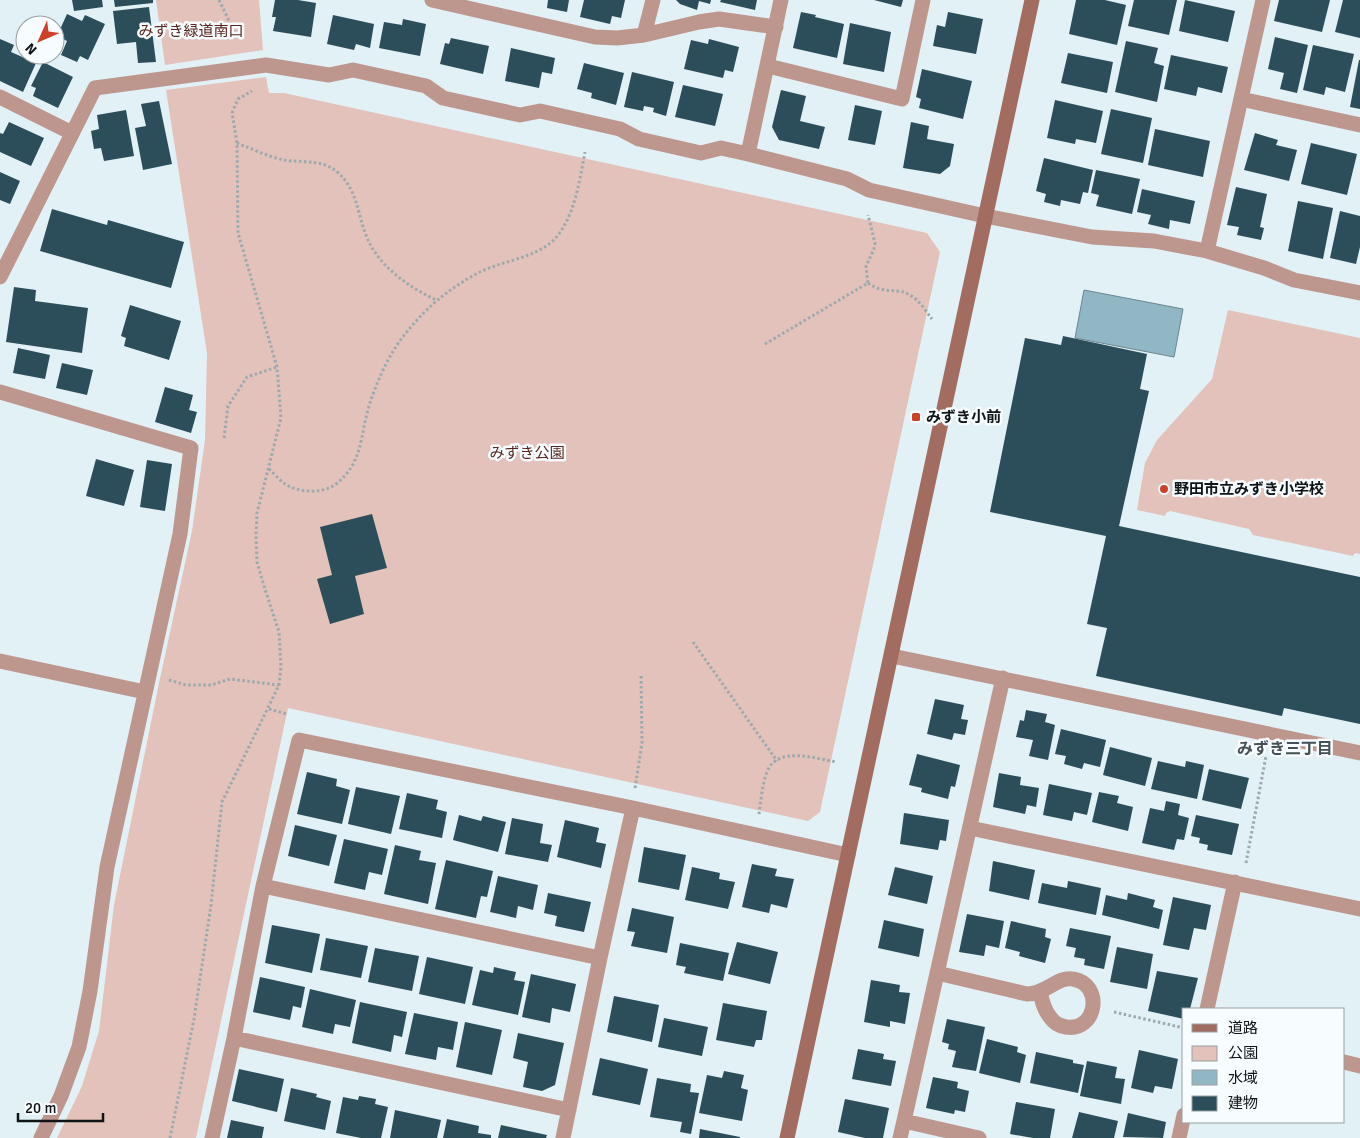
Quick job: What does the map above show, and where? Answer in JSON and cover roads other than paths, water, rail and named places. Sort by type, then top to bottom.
[{"type":"street","points":[[432,0],[595,37],[617,38],[644,35],[719,19],[776,27]]},
{"type":"street","points":[[644,35],[653,0]]},
{"type":"street","points":[[748,154],[781,0]]},
{"type":"street","points":[[768,66],[902,99],[923,0]]},
{"type":"street","points":[[787,1138],[1032,0]]},
{"type":"street","points":[[1207,251],[1263,0]]},
{"type":"street","points":[[0,276],[95,88],[266,65],[329,75],[353,70],[426,86],[443,98],[520,115],[540,111],[620,129],[639,139],[701,153],[721,148],[748,154],[846,179],[869,190],[985,216],[1092,237],[1154,241],[1207,251],[1264,268],[1294,280],[1360,293]]},
{"type":"street","points":[[0,98],[72,132]]},
{"type":"street","points":[[1241,99],[1360,124]]},
{"type":"street","points":[[0,392],[191,448],[180,534],[107,867],[90,991],[79,1047],[61,1096],[41,1138]]},
{"type":"street","points":[[892,656],[1360,753]]},
{"type":"street","points":[[0,661],[144,692]]},
{"type":"street","points":[[900,1138],[1003,678]]},
{"type":"street","points":[[212,1138],[234,1038],[263,886],[299,740],[633,808],[848,855]]},
{"type":"street","points":[[563,1138],[633,808]]},
{"type":"street","points":[[970,828],[1360,909]]},
{"type":"street","points":[[1207,1008],[1239,883]]},
{"type":"street","points":[[263,886],[600,958]]},
{"type":"street","points":[[936,973],[1027,994],[1040,992],[1065,978],[1074,979],[1088,987],[1092,994],[1093,1007],[1089,1018],[1083,1024],[1076,1027],[1060,1026],[1048,1016],[1040,992]]},
{"type":"street","points":[[234,1038],[569,1110]]},
{"type":"street","points":[[1345,1062],[1360,1066]]},
{"type":"street","points":[[904,1122],[979,1138]]},
{"type":"street","points":[[1179,1138],[1182,1123]]},
{"type":"water","points":[[1084,290],[1183,309],[1174,357],[1075,338]]},
{"type":"place","name":"みずき小前","points":[[916,417]]},
{"type":"place","name":"野田市立みずき小学校","points":[[1164,489]]},
{"type":"district","name":"みずき三丁目","points":[[1285,748]]},
{"type":"park label","name":"みずき緑道南口","points":[[191,31]]},
{"type":"park label","name":"みずき公園","points":[[527,453]]}]
